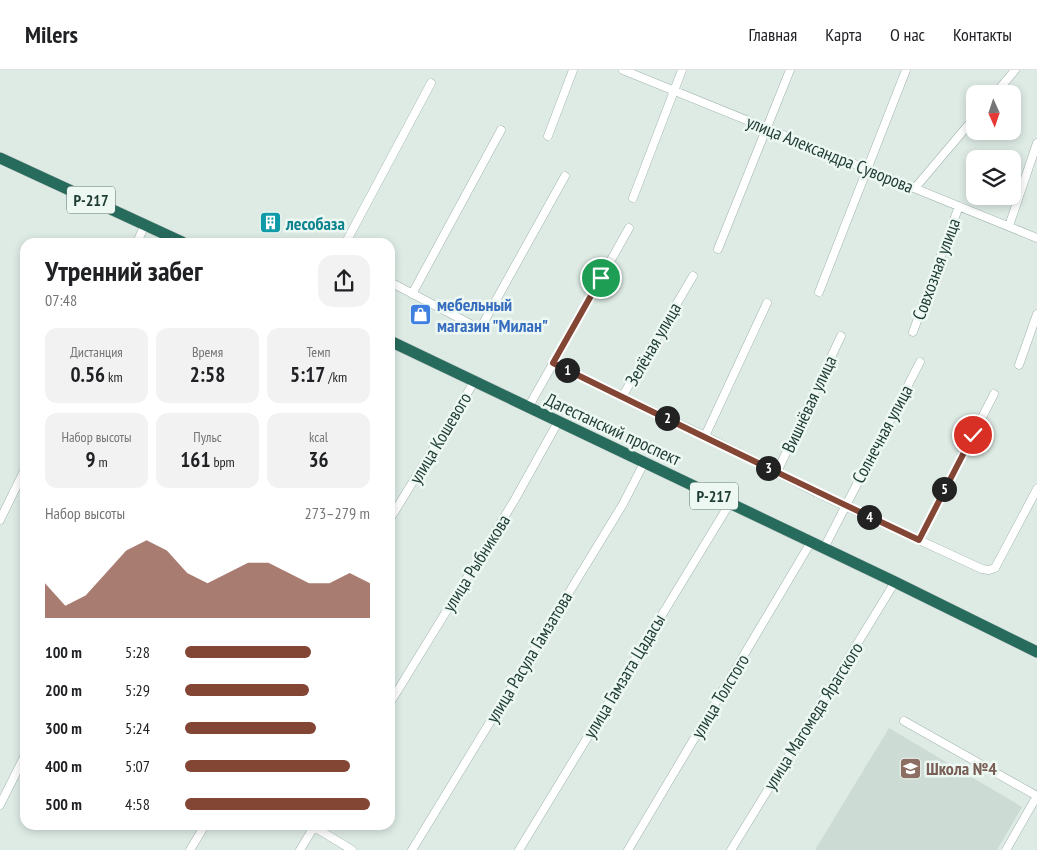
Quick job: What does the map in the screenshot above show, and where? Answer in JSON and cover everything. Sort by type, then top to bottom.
[{"type":"highway","name":"Р-217","points":[[0,158],[173,238]]},
{"type":"highway","name":"Дагестанский проспект","points":[[395,343],[896,582],[1037,652]]},
{"type":"street","points":[[548,136],[573,70]]},
{"type":"street","name":"улица Александра Суворова","points":[[623,70],[1037,238]]},
{"type":"street","points":[[633,198],[682,70]]},
{"type":"street","points":[[718,249],[790,70]]},
{"type":"street","points":[[819,292],[906,70]]},
{"type":"street","points":[[1002,85],[1015,70]]},
{"type":"street","points":[[348,238],[431,83]]},
{"type":"street","points":[[915,188],[966,128]]},
{"type":"street","points":[[412,294],[500,130]]},
{"type":"street","points":[[1009,226],[1037,143]]},
{"type":"street","points":[[395,285],[480,329],[565,176]]},
{"type":"street","name":"Совхозная улица","points":[[913,332],[959,206]]},
{"type":"street","points":[[139,238],[145,225]]},
{"type":"street","points":[[528,408],[629,228]]},
{"type":"street","name":"Зелёная улица","points":[[553,363],[622,397],[693,276]]},
{"type":"street","points":[[705,436],[767,304]]},
{"type":"street","points":[[1019,365],[1037,314]]},
{"type":"street","name":"Вишнёвая улица","points":[[777,472],[841,336]]},
{"type":"street","name":"Солнечная улица","points":[[824,548],[920,362]]},
{"type":"street","name":"улица Кошевого","points":[[395,511],[474,382]]},
{"type":"street","points":[[919,540],[994,394]]},
{"type":"street","points":[[622,397],[705,436],[844,506],[967,563],[989,570],[995,568],[1037,489]]},
{"type":"street","name":"улица Рыбникова","points":[[395,695],[514,501],[558,422]]},
{"type":"street","name":"улица Расула Гамзатова","points":[[412,850],[623,504],[644,463]]},
{"type":"street","points":[[0,520],[20,479]]},
{"type":"street","name":"улица Гамзата Цадасы","points":[[519,850],[730,503]]},
{"type":"street","name":"улица Толстого","points":[[628,850],[811,542]]},
{"type":"street","name":"улица Магомеда Ярагского","points":[[731,850],[896,582]]},
{"type":"street","points":[[904,721],[1037,796],[1006,850]]},
{"type":"street","points":[[0,805],[20,765]]},
{"type":"street","points":[[190,850],[202,830]]},
{"type":"street","points":[[300,850],[311,830]]},
{"type":"street","points":[[320,830],[352,850]]},
{"type":"shaded area","name":"Школа №4","points":[[889,728],[1022,807],[997,850],[815,850]]},
{"type":"place","name":"лесобаза","points":[[270,223]]},
{"type":"place","name":"мебельный магазин \"Милан\"","points":[[421,314]]},
{"type":"place","name":"Школа №4","points":[[910,768]]},
{"type":"route","points":[[601,278],[553,363],[705,436],[817,493],[919,540],[973,435]]}]
